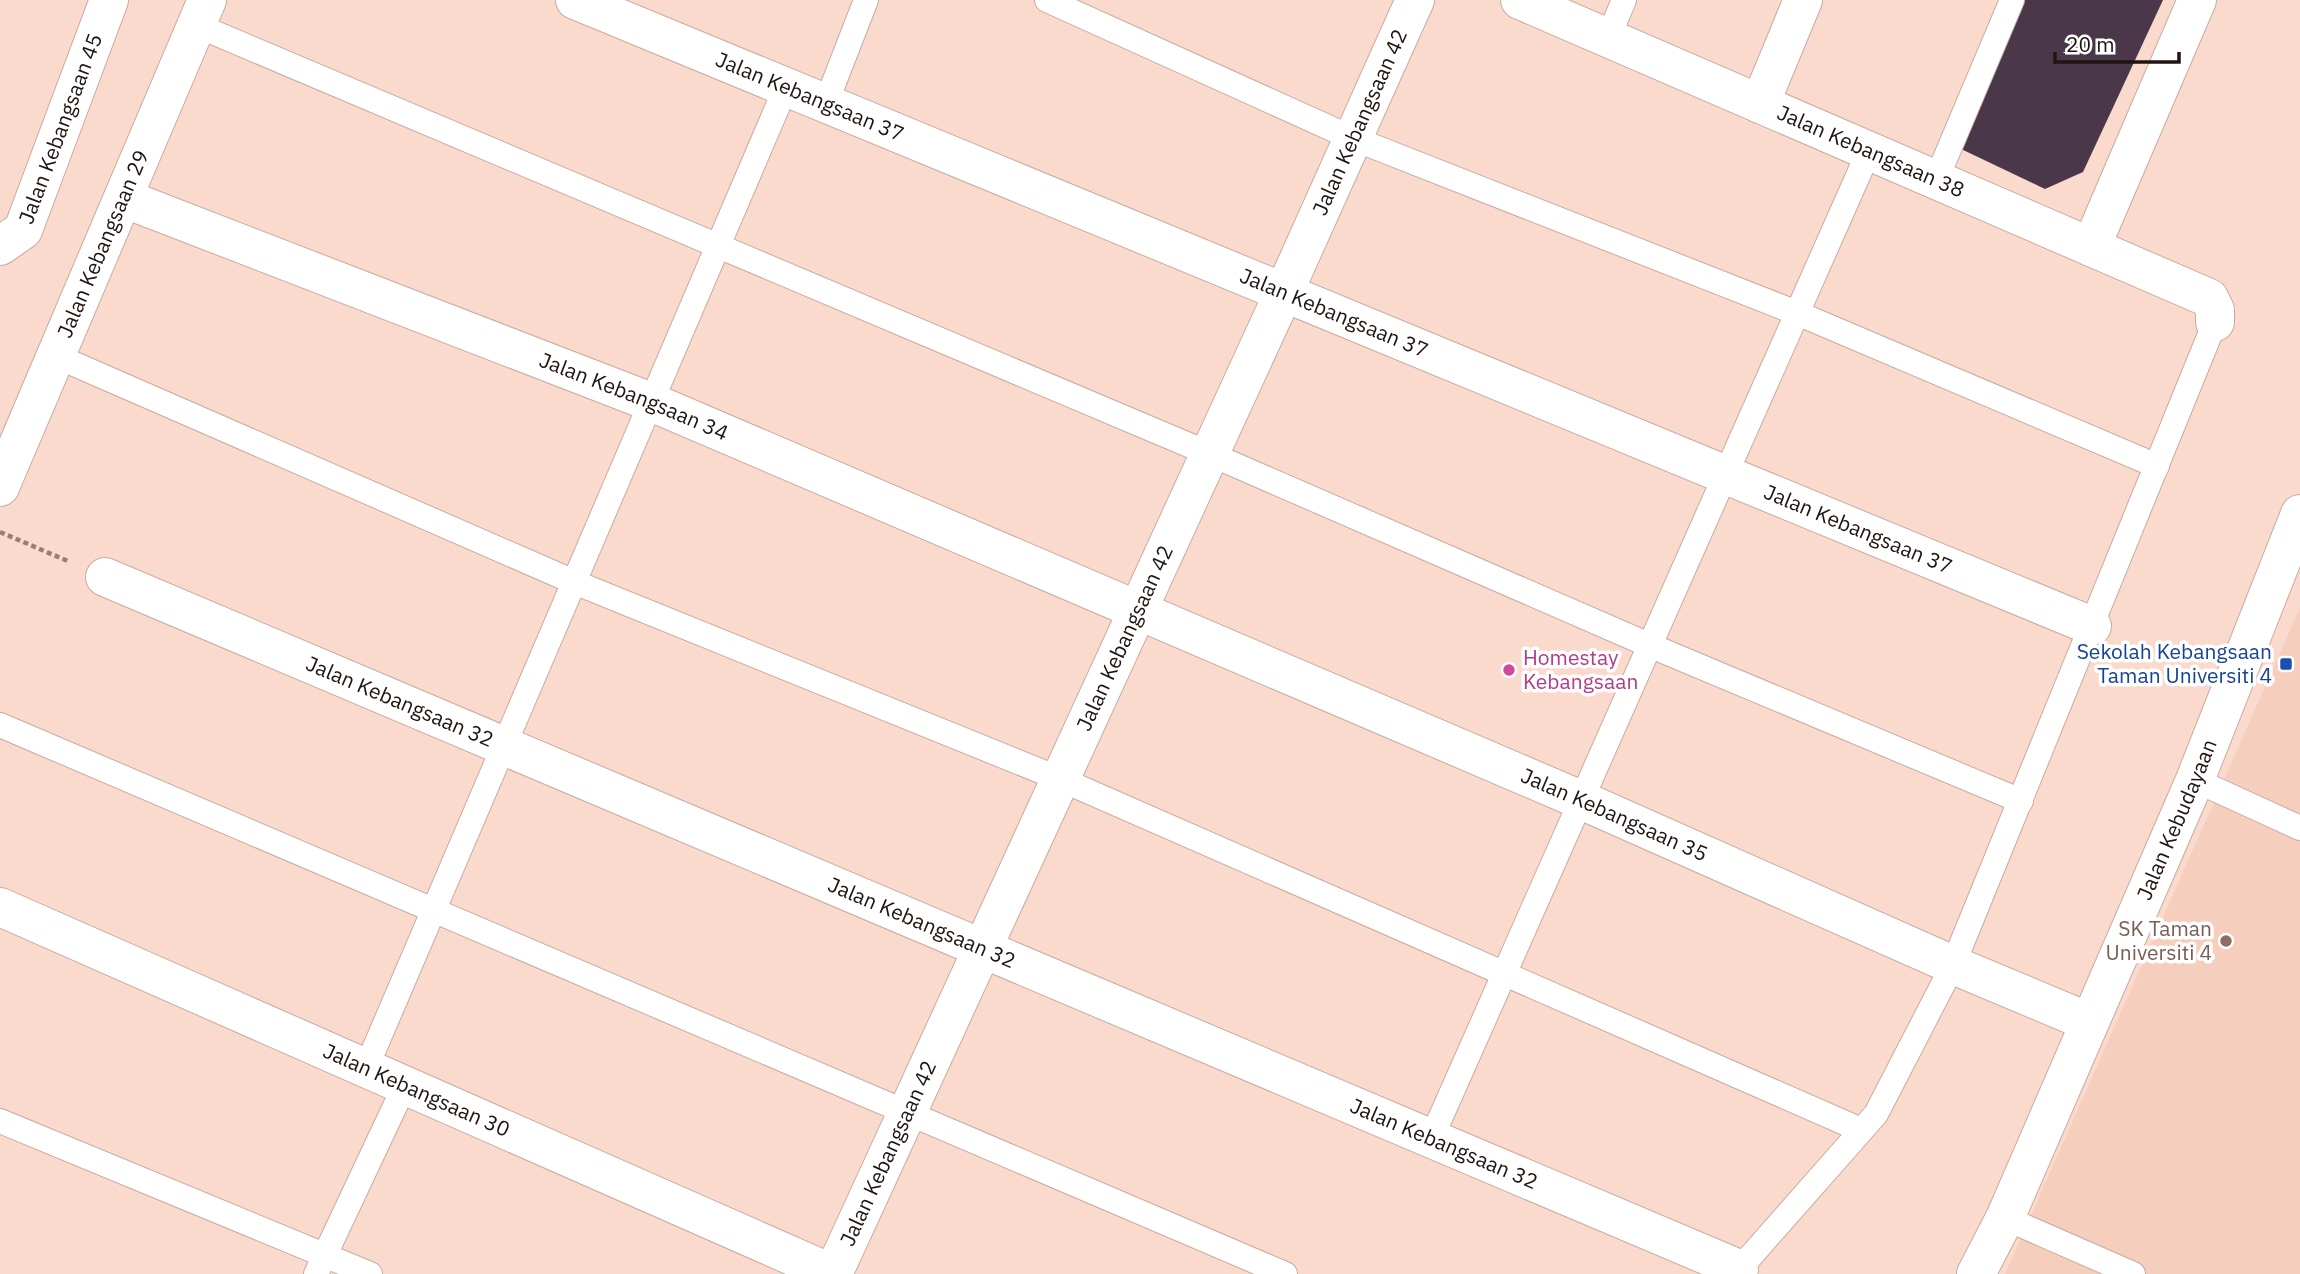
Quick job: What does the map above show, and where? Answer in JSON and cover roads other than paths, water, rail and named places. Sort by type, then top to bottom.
[{"type":"street","name":"Jalan Kebangsaan 37","points":[[575,0],[2092,626]]},
{"type":"street","name":"Jalan Kebangsaan 42","points":[[834,1274],[1415,0]]},
{"type":"street","name":"Jalan Kebangsaan 38","points":[[1520,0],[2210,298],[2215,316]]},
{"type":"street","points":[[1760,104],[1803,0]]},
{"type":"street","points":[[2091,247],[2197,0]]},
{"type":"street","name":"Jalan Kebangsaan 45","points":[[0,246],[23,230],[100,3]]},
{"type":"street","name":"Jalan Kebangsaan 29","points":[[0,487],[202,12]]},
{"type":"street","name":"Jalan Kebangsaan 34","points":[[123,198],[651,402],[1138,611]]},
{"type":"street","name":"Jalan Kebudayaan","points":[[1976,1274],[2005,1218],[2195,780],[2300,514]]},
{"type":"street","name":"Jalan Kebangsaan 32","points":[[105,577],[1431,1139],[1737,1272]]},
{"type":"street","name":"Jalan Kebangsaan 35","points":[[1138,611],[1581,800],[1954,965],[2090,1021]]},
{"type":"street","name":"Jalan Kebangsaan 30","points":[[0,907],[834,1274]]},
{"type":"lane","points":[[825,103],[866,0]]},
{"type":"lane","points":[[1047,0],[1352,138],[1797,313],[2157,466]]},
{"type":"lane","points":[[1608,38],[1624,0]]},
{"type":"lane","points":[[1936,180],[2012,0]]},
{"type":"lane","points":[[202,12],[718,247],[2021,801]]},
{"type":"lane","points":[[366,1068],[786,87]]},
{"type":"lane","points":[[1431,1139],[1869,151]]},
{"type":"lane","points":[[1737,1272],[1876,1114],[1954,965],[2157,466],[2215,316]]},
{"type":"lane","points":[[55,356],[574,582],[1060,779],[1861,1130]]},
{"type":"lane","points":[[0,725],[1285,1274]]},
{"type":"lane","points":[[2195,780],[2300,828]]},
{"type":"lane","points":[[320,1265],[405,1085]]},
{"type":"lane","points":[[0,1121],[320,1265],[370,1274]]},
{"type":"lane","points":[[2005,1218],[2133,1274]]},
{"type":"place","name":"Sekolah Kebangsaan Taman Universiti 4","points":[[2286,664]]},
{"type":"place","name":"Homestay Kebangsaan","points":[[1509,670]]},
{"type":"place","name":"SK Taman Universiti 4","points":[[2226,941]]}]
